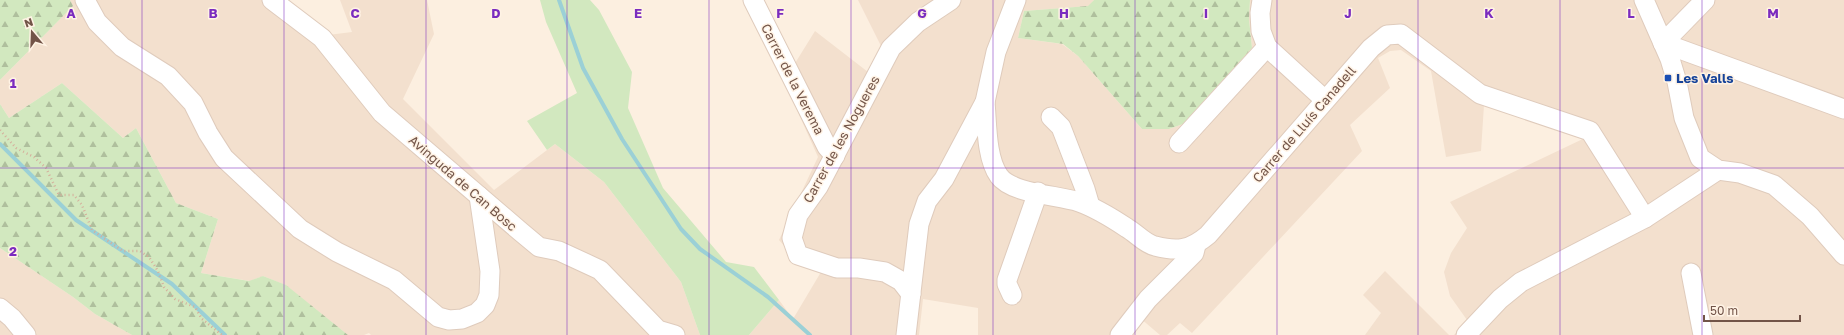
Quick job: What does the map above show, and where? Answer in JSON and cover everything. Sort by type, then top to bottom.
[{"type":"street","points":[[85,0],[97,22],[122,47],[168,76],[193,103],[208,133],[224,158],[300,229],[337,252],[394,280],[438,317],[450,320],[462,319],[477,313],[485,305],[489,295],[490,271],[479,196]]},
{"type":"street","name":"Avinguda de Can Bosc","points":[[272,0],[322,38],[382,113],[539,247],[559,251],[600,270],[658,330],[675,335]]},
{"type":"street","name":"Carrer de la Verema","points":[[753,0],[827,147],[835,156]]},
{"type":"street","name":"Carrer de les Nogueres","points":[[911,294],[901,281],[885,272],[859,268],[837,268],[798,255],[792,238],[798,215],[818,187],[891,48],[918,22],[951,0]]},
{"type":"street","points":[[906,335],[919,224],[927,201],[944,179],[985,102],[996,52],[1016,0]]},
{"type":"street","points":[[1262,0],[1260,13],[1261,31],[1267,47],[1325,100]]},
{"type":"street","points":[[1644,0],[1663,43],[1677,82],[1684,118],[1700,158],[1718,170],[1740,173],[1774,185],[1810,216],[1844,255]]},
{"type":"street","points":[[1663,43],[1705,0]]},
{"type":"street","name":"Carrer de Lluís Canadell","points":[[985,102],[990,153],[999,176],[1012,186],[1090,206],[1126,227],[1154,246],[1180,250],[1196,245],[1208,235],[1371,48],[1387,35],[1401,34],[1480,94],[1590,131],[1645,218]]},
{"type":"street","points":[[1663,43],[1844,109]]},
{"type":"street","points":[[1179,143],[1267,47]]},
{"type":"street","points":[[1051,117],[1061,127],[1090,206]]},
{"type":"street","points":[[1466,335],[1500,299],[1522,282],[1645,218],[1718,170]]},
{"type":"street","points":[[1012,295],[1007,284],[1007,280],[1038,192]]},
{"type":"street","points":[[1120,335],[1144,303],[1194,253],[1196,245]]},
{"type":"street","points":[[1691,273],[1703,335]]},
{"type":"street","points":[[0,308],[12,318],[26,335]]},
{"type":"path","points":[[0,130],[16,148],[34,157],[46,168],[59,195],[74,195],[82,205],[92,230],[123,251],[140,251],[149,256],[158,271],[164,287],[175,299],[195,307],[202,319],[222,335]]},
{"type":"shaded area","points":[[70,0],[282,0],[328,35],[352,32],[340,0],[427,0],[434,34],[403,99],[494,190],[555,144],[604,182],[681,282],[700,335],[371,335],[369,333],[364,335],[348,335],[285,285],[263,276],[250,281],[201,273],[218,219],[176,203],[136,128],[123,138],[62,83],[9,118],[0,104],[0,80],[73,6]]},
{"type":"shaded area","points":[[858,0],[1094,0],[1089,6],[1024,11],[1018,38],[1062,44],[1078,56],[1142,129],[1169,129],[1183,124],[1252,48],[1249,19],[1250,0],[1844,0],[1844,335],[1454,335],[1467,320],[1450,296],[1444,272],[1451,253],[1467,228],[1450,202],[1587,137],[1484,105],[1481,151],[1446,157],[1431,71],[1401,50],[1390,51],[1378,58],[1390,88],[1350,125],[1362,151],[1192,333],[1180,323],[1167,335],[1160,335],[1140,318],[1125,335],[978,335],[978,308],[923,299],[919,335],[749,335],[779,300],[793,319],[821,272],[794,257],[779,240],[818,157],[784,81],[815,31],[868,72],[882,48]]},
{"type":"shaded area","points":[[0,248],[73,297],[95,314],[132,335],[0,335]]},
{"type":"shaded area","points":[[1385,271],[1449,335],[1365,335],[1381,313],[1363,295]]},
{"type":"green space","points":[[0,0],[70,0],[73,6],[0,80]]},
{"type":"green space","points":[[540,0],[590,0],[599,10],[632,72],[628,108],[663,188],[726,262],[754,267],[779,300],[749,335],[700,335],[681,282],[604,182],[555,144],[547,150],[527,121],[577,93],[546,22]]},
{"type":"green space","points":[[1094,0],[1250,0],[1249,19],[1252,48],[1183,124],[1169,129],[1142,129],[1078,56],[1063,44],[1018,38],[1024,11],[1088,6]]},
{"type":"green space","points":[[62,83],[123,138],[136,128],[176,203],[218,219],[201,273],[249,281],[263,276],[286,285],[348,335],[132,335],[95,314],[73,297],[0,248],[0,104],[9,118]]},
{"type":"waterway","points":[[559,0],[583,68],[622,139],[681,229],[700,249],[768,297],[810,335]]},
{"type":"waterway","points":[[0,144],[76,220],[172,284],[225,335]]},
{"type":"place","name":"Les Valls","points":[[1668,78]]}]
